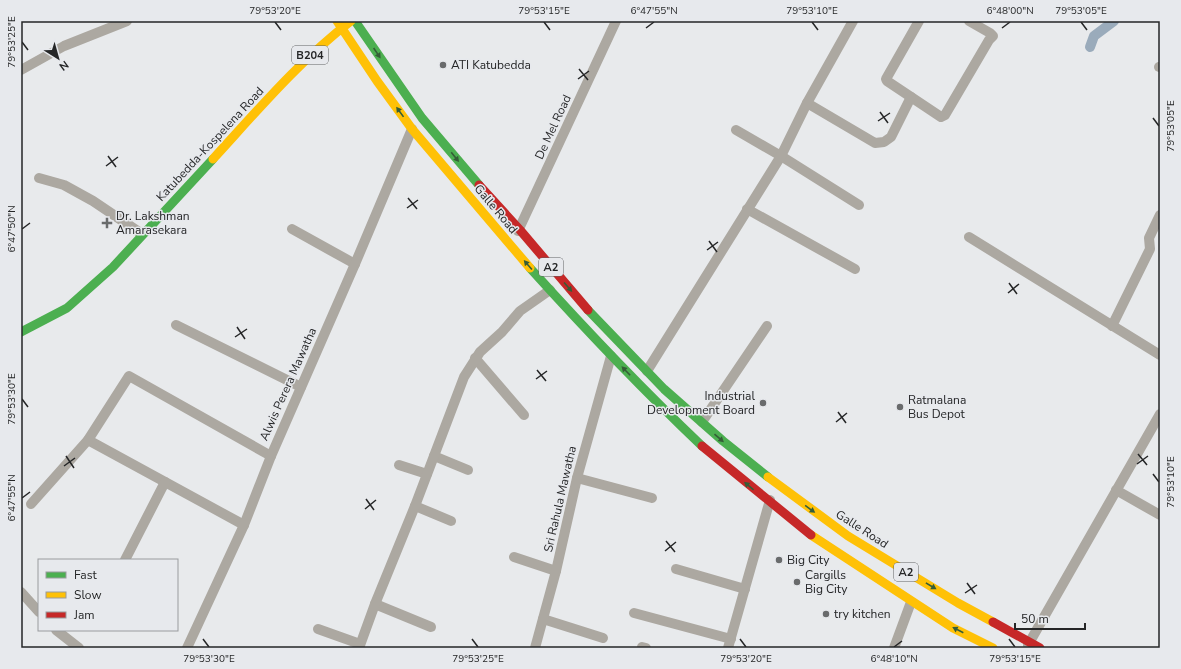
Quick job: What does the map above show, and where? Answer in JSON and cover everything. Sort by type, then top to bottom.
[{"type":"main road","name":"Katubedda-Kospelena Road","points":[[21,332],[67,308],[113,267],[281,85],[339,25],[352,21]]},
{"type":"main road","name":"A2","points":[[355,21],[422,118],[461,165],[520,230],[589,311],[664,389],[778,486]]},
{"type":"main road","name":"Galle Road","points":[[339,25],[412,129],[576,319],[653,399],[712,455],[769,502]]},
{"type":"main road","name":"Galle Road","points":[[778,486],[848,536],[1028,645],[1040,648]]},
{"type":"main road","name":"A2","points":[[769,502],[812,536],[911,602],[953,628],[993,648]]},
{"type":"street","points":[[21,70],[64,46],[111,24],[127,21]]},
{"type":"street","name":"De Mel Road","points":[[507,240],[520,230],[616,21]]},
{"type":"street","points":[[647,371],[747,208],[781,156],[807,102],[853,21]]},
{"type":"street","points":[[919,21],[886,79],[941,117],[945,115],[989,40],[993,36],[969,21]]},
{"type":"street","points":[[807,102],[875,144],[884,142],[891,137],[911,97]]},
{"type":"street","name":"Alwis Perera Mawatha","points":[[187,648],[244,524],[271,456],[412,129]]},
{"type":"street","points":[[736,130],[781,156],[858,205]]},
{"type":"street","points":[[39,178],[64,185],[93,201],[142,234]]},
{"type":"street","points":[[747,208],[854,269]]},
{"type":"street","points":[[1112,326],[1150,249],[1149,238],[1160,215]]},
{"type":"street","points":[[292,229],[355,264]]},
{"type":"street","points":[[968,237],[1160,355]]},
{"type":"street","points":[[318,629],[359,646],[444,432],[464,377],[475,358],[502,332],[520,311],[550,290]]},
{"type":"street","points":[[176,325],[301,387]]},
{"type":"street","points":[[702,422],[768,326]]},
{"type":"street","name":"Sri Rahula Mawatha","points":[[535,648],[556,571],[577,478],[611,356]]},
{"type":"street","points":[[475,358],[524,415]]},
{"type":"street","points":[[31,504],[88,440],[129,376],[271,456]]},
{"type":"street","points":[[1028,645],[1160,414]]},
{"type":"street","points":[[88,440],[244,524]]},
{"type":"street","points":[[434,456],[468,470]]},
{"type":"street","points":[[399,465],[427,474]]},
{"type":"street","points":[[577,478],[652,498]]},
{"type":"street","points":[[126,559],[165,482]]},
{"type":"street","points":[[634,613],[729,644],[769,502],[778,486]]},
{"type":"street","points":[[1116,490],[1160,515]]},
{"type":"street","points":[[415,506],[451,521]]},
{"type":"street","points":[[514,557],[556,571]]},
{"type":"street","points":[[676,569],[745,589]]},
{"type":"street","points":[[21,592],[38,611]]},
{"type":"street","points":[[894,648],[911,602]]},
{"type":"street","points":[[375,604],[431,627]]},
{"type":"street","points":[[543,618],[603,638]]},
{"type":"street","points":[[57,631],[79,648]]},
{"type":"waterway","points":[[1090,47],[1094,36],[1114,21]]},
{"type":"traffic: fast","points":[[355,21],[422,118],[479,185]]},
{"type":"traffic: fast","points":[[21,332],[67,308],[113,267],[213,159]]},
{"type":"traffic: fast","points":[[530,268],[614,358],[702,446]]},
{"type":"traffic: fast","points":[[588,310],[664,389],[723,441],[768,477]]},
{"type":"traffic: slow","points":[[337,21],[377,81],[412,129],[530,268]]},
{"type":"traffic: slow","points":[[213,159],[296,70],[332,36],[351,21]]},
{"type":"traffic: slow","points":[[768,477],[848,536],[958,603],[993,622]]},
{"type":"traffic: slow","points":[[811,535],[953,628],[993,648]]},
{"type":"traffic: jam","points":[[479,185],[520,230],[588,310]]},
{"type":"traffic: jam","points":[[702,446],[811,535]]},
{"type":"traffic: jam","points":[[993,622],[1040,648]]},
{"type":"place","name":"ATI Katubedda","points":[[443,65]]},
{"type":"place","name":"Dr. Lakshman Amarasekara","points":[[107,223]]},
{"type":"place","name":"Industrial Development Board","points":[[763,403]]},
{"type":"place","name":"Ratmalana Bus Depot","points":[[900,407]]},
{"type":"place","name":"Big City","points":[[779,560]]},
{"type":"place","name":"Cargills Big City","points":[[797,582]]},
{"type":"place","name":"try kitchen","points":[[826,614]]}]
